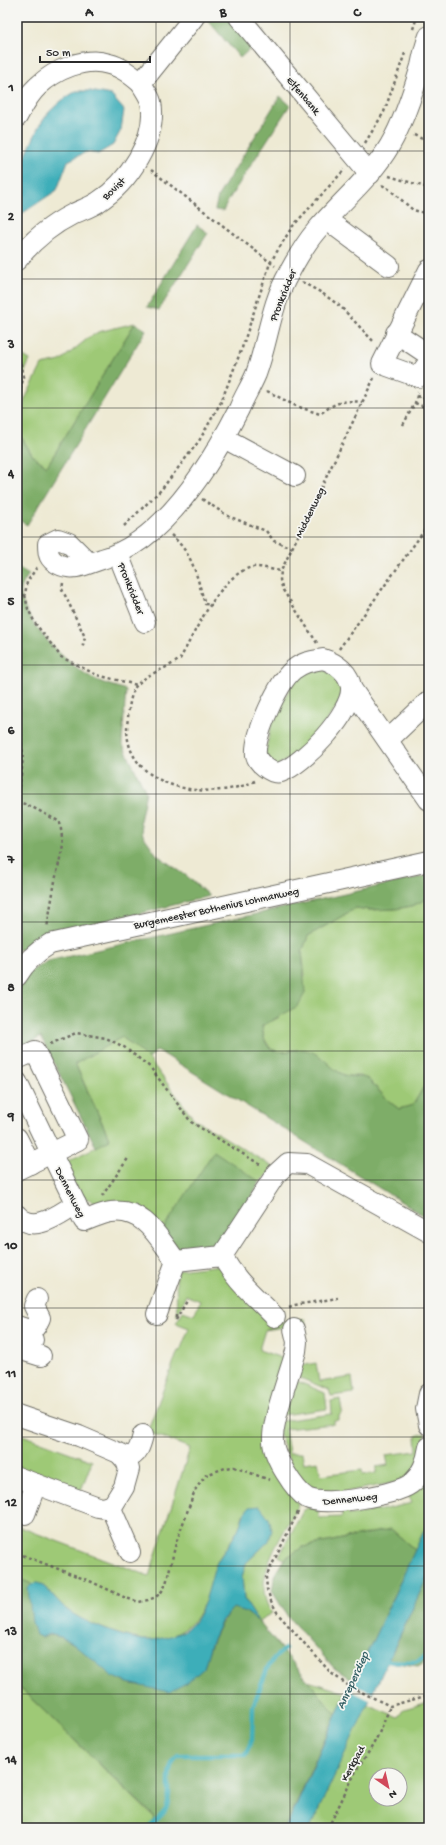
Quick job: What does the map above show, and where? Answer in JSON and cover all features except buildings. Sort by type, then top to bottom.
[{"type":"street","points":[[141,83],[194,17]]},
{"type":"street","name":"Elfenbank","points":[[238,17],[369,175]]},
{"type":"street","name":"Pronkridder","points":[[66,569],[78,567],[118,554],[144,538],[159,524],[203,473],[224,438],[253,379],[276,304],[288,274],[304,247],[369,175],[390,146],[424,71],[429,36]]},
{"type":"street","name":"Bovist","points":[[17,117],[25,100],[38,86],[60,71],[85,62],[108,63],[126,70],[141,83],[150,100],[152,118],[150,136],[138,159],[124,179],[98,202],[73,214],[46,230],[17,260]]},
{"type":"street","points":[[327,220],[389,266]]},
{"type":"street","points":[[423,379],[385,358],[396,333],[429,270]]},
{"type":"street","points":[[396,333],[429,355]]},
{"type":"street","points":[[224,438],[295,476]]},
{"type":"street","points":[[66,569],[51,561],[48,554],[48,544],[58,539],[69,543],[89,563]]},
{"type":"street","name":"Pronkridder","points":[[118,554],[146,622]]},
{"type":"street","points":[[351,688],[349,700],[343,712],[330,731],[304,758],[281,772],[271,772],[261,764],[256,757],[256,747],[268,710],[281,686],[292,671],[304,662],[327,660],[347,675],[351,688],[429,800]]},
{"type":"street","points":[[388,740],[429,701]]},
{"type":"street","name":"Burgemeester Bothenius Lohmanweg","points":[[17,976],[24,963],[36,952],[50,944],[429,861]]},
{"type":"street","points":[[17,1059],[35,1051],[78,1140],[23,1167],[17,1138]]},
{"type":"street","name":"Dennenweg","points":[[17,1082],[80,1213],[125,1212],[144,1221],[158,1234],[176,1261]]},
{"type":"street","points":[[222,1256],[276,1174],[288,1163],[308,1164],[429,1232]]},
{"type":"street","points":[[17,1215],[21,1220],[34,1225],[80,1213]]},
{"type":"street","points":[[157,1314],[176,1261],[222,1256]]},
{"type":"street","points":[[222,1256],[232,1273],[275,1317]]},
{"type":"street","points":[[30,1341],[40,1318],[34,1306],[37,1299]]},
{"type":"street","name":"Dennenweg","points":[[294,1329],[297,1342],[296,1351],[276,1420],[272,1441],[279,1462],[294,1484],[306,1498],[317,1502],[340,1501],[390,1493],[405,1488],[413,1483],[419,1476],[427,1458],[429,1447]]},
{"type":"street","points":[[429,1394],[426,1409],[429,1425]]},
{"type":"street","points":[[42,1407],[44,1419],[51,1427]]},
{"type":"street","points":[[17,1477],[98,1507],[110,1506],[117,1500],[129,1473],[133,1447],[77,1432],[20,1420]]},
{"type":"street","points":[[25,1514],[36,1484]]},
{"type":"street","points":[[110,1506],[130,1552]]},
{"type":"path","points":[[138,159],[229,231],[288,274],[322,293],[341,307],[385,358]]},
{"type":"path","points":[[369,175],[429,188]]},
{"type":"path","points":[[369,175],[381,185],[389,189],[413,210],[429,214]]},
{"type":"path","points":[[17,358],[21,363],[24,374],[17,398]]},
{"type":"path","name":"Middenweg","points":[[327,660],[282,590],[280,580],[281,571],[362,402],[385,358]]},
{"type":"path","points":[[234,370],[253,379],[268,392],[320,414],[334,404],[344,401],[362,402]]},
{"type":"path","points":[[423,379],[429,400]]},
{"type":"path","points":[[403,425],[415,403],[423,379]]},
{"type":"path","points":[[415,403],[429,409]]},
{"type":"path","points":[[172,476],[190,488],[217,510],[244,523],[266,531],[274,541],[292,548]]},
{"type":"path","points":[[142,510],[183,545],[193,563],[205,604],[212,605]]},
{"type":"path","points":[[327,660],[429,524]]},
{"type":"path","points":[[48,554],[27,582],[26,595],[28,609],[35,623],[61,657],[97,675],[137,685]]},
{"type":"path","points":[[271,772],[246,786],[234,789],[201,791],[181,788],[164,782],[144,771],[136,761],[126,731],[130,704],[137,685],[180,659],[222,588],[243,570],[255,567],[281,571]]},
{"type":"path","points":[[66,569],[62,589],[85,637],[82,650]]},
{"type":"path","points":[[17,596],[26,595]]},
{"type":"path","points":[[17,732],[23,742],[17,800],[60,822],[63,845],[54,881],[47,932],[50,944]]},
{"type":"path","points":[[35,1051],[76,1033],[106,1038],[124,1047],[150,1067],[191,1122],[276,1174]]},
{"type":"path","points":[[80,1213],[129,1157]]},
{"type":"path","points":[[275,1317],[295,1304],[338,1298]]},
{"type":"path","points":[[17,1553],[92,1582],[126,1598],[139,1602],[148,1600],[156,1597],[166,1584],[176,1543],[195,1490],[206,1475],[225,1468],[234,1467],[276,1483]]},
{"type":"path","points":[[306,1498],[266,1577],[270,1601],[278,1614],[331,1673],[349,1686],[390,1706],[429,1695]]},
{"type":"path","name":"Kerkpad","points":[[328,1828],[359,1764],[366,1757],[385,1720],[390,1706]]},
{"type":"green space","points":[[205,17],[228,17],[253,46],[240,58]]},
{"type":"green space","points":[[280,96],[290,105],[229,199],[223,211],[215,210],[218,196]]},
{"type":"green space","points":[[197,225],[208,233],[159,310],[147,307]]},
{"type":"green space","points":[[135,323],[47,466],[33,456],[18,432],[25,399],[42,365],[60,361],[98,332]]},
{"type":"green space","points":[[135,323],[146,330],[27,525],[17,519],[18,432],[33,456],[47,466]]},
{"type":"green space","points":[[17,352],[30,360],[17,389]]},
{"type":"green space","points":[[17,567],[29,574],[24,581],[21,596],[31,619],[48,641],[58,652],[89,676],[126,690],[122,743],[146,792],[140,821],[143,835],[157,855],[188,877],[209,896],[36,940],[23,949],[17,950]]},
{"type":"green space","points":[[319,667],[338,677],[344,689],[342,700],[305,749],[275,767],[264,759],[273,716],[299,674]]},
{"type":"green space","points":[[429,875],[429,898],[412,906],[395,909],[369,910],[356,908],[308,936],[302,952],[305,993],[298,1006],[262,1026],[265,1041],[270,1048],[283,1052],[306,1050],[317,1054],[334,1069],[344,1075],[368,1079],[399,1109],[413,1105],[429,1078],[429,1219],[157,1050],[149,1059],[122,1037],[75,1064],[110,1140],[96,1147],[41,1037],[17,1049],[17,992],[29,972],[48,961]]},
{"type":"green space","points":[[429,898],[429,1078],[413,1105],[399,1109],[390,1102],[369,1080],[360,1076],[346,1076],[333,1069],[320,1057],[293,1050],[280,1053],[270,1048],[264,1038],[262,1025],[278,1018],[305,975],[302,952],[308,936],[356,908],[369,910],[395,909],[412,906]]},
{"type":"green space","points":[[122,1037],[149,1059],[194,1119],[275,1168],[260,1182],[160,1234],[78,1194],[64,1163],[110,1140],[75,1063]]},
{"type":"green space","points":[[214,1151],[260,1182],[222,1247],[175,1257],[160,1234]]},
{"type":"green space","points":[[221,1265],[272,1320],[264,1324],[305,1319],[306,1324],[265,1330],[259,1350],[290,1361],[268,1432],[298,1505],[277,1544],[266,1572],[264,1586],[266,1600],[272,1613],[258,1621],[244,1599],[242,1577],[246,1563],[269,1541],[243,1514],[235,1535],[218,1560],[206,1598],[189,1626],[177,1633],[157,1640],[132,1638],[97,1626],[76,1616],[65,1608],[43,1586],[39,1584],[31,1584],[17,1578],[17,1526],[149,1576],[190,1448],[147,1432],[178,1351],[180,1351],[189,1328],[176,1323],[183,1311],[194,1315],[200,1301],[186,1295],[177,1316],[176,1275],[179,1270]]},
{"type":"green space","points":[[298,1363],[305,1365],[316,1363],[319,1382],[352,1377],[354,1393],[331,1396],[329,1390],[293,1375]]},
{"type":"green space","points":[[292,1379],[325,1393],[327,1409],[282,1415]]},
{"type":"green space","points":[[340,1399],[342,1412],[339,1416],[339,1420],[334,1421],[334,1424],[285,1429],[289,1453],[302,1453],[304,1463],[318,1461],[321,1475],[362,1470],[363,1475],[376,1473],[376,1467],[388,1465],[386,1455],[417,1451],[416,1436],[425,1433],[424,1452],[408,1480],[319,1497],[296,1479],[279,1433],[281,1421],[332,1414],[331,1401]]},
{"type":"green space","points":[[17,1433],[92,1461],[80,1493],[17,1474]]},
{"type":"green space","points":[[429,1466],[429,1520],[415,1550],[391,1529],[303,1547],[284,1559],[279,1556],[303,1511],[309,1507],[318,1506],[319,1518],[342,1517],[341,1505],[347,1505],[349,1515],[371,1512],[370,1501],[375,1500],[377,1511],[412,1503],[407,1492]]},
{"type":"green space","points":[[391,1529],[415,1550],[354,1681],[334,1668],[288,1617],[272,1591],[275,1574],[284,1559],[303,1547]]},
{"type":"green space","points":[[429,1573],[429,1659],[418,1666],[388,1662]]},
{"type":"green space","points":[[17,1578],[32,1584],[28,1588],[42,1637],[54,1636],[66,1639],[113,1675],[126,1682],[139,1685],[204,1668],[215,1636],[227,1614],[233,1607],[246,1612],[258,1621],[336,1714],[285,1828],[150,1828],[155,1817],[17,1685]]},
{"type":"green space","points":[[308,1681],[346,1693],[336,1714]]},
{"type":"green space","points":[[17,1685],[155,1818],[150,1828],[17,1828]]},
{"type":"green space","points":[[429,1702],[429,1828],[310,1828],[367,1704],[398,1717],[404,1709]]},
{"type":"water","points":[[76,91],[90,91],[111,95],[124,110],[121,130],[113,145],[98,154],[86,152],[68,161],[57,190],[17,217],[17,175],[39,126],[49,112],[61,101]]},
{"type":"water","points":[[260,1506],[269,1518],[272,1530],[269,1541],[246,1563],[242,1577],[244,1599],[258,1621],[246,1612],[233,1608],[222,1620],[211,1643],[204,1668],[188,1682],[169,1692],[128,1683],[112,1676],[73,1643],[61,1637],[49,1634],[41,1637],[36,1635],[32,1622],[28,1588],[37,1583],[41,1584],[74,1615],[108,1631],[133,1638],[152,1640],[160,1639],[184,1631],[193,1624],[198,1617],[217,1562],[234,1537],[243,1516],[249,1507]]},
{"type":"water","points":[[429,1520],[429,1573],[310,1828],[286,1828],[346,1693],[354,1681]]},
{"type":"pier","points":[[350,1683],[375,1694],[372,1701],[347,1689]]},
{"type":"waterway","points":[[150,1828],[166,1809],[169,1795],[170,1768],[178,1755],[245,1755],[252,1740],[253,1706],[268,1667],[274,1658],[285,1649]]},
{"type":"waterway","points":[[382,1661],[415,1662],[429,1655]]},
{"type":"water label","name":"Anreperdiep","points":[[352,1680]]}]
